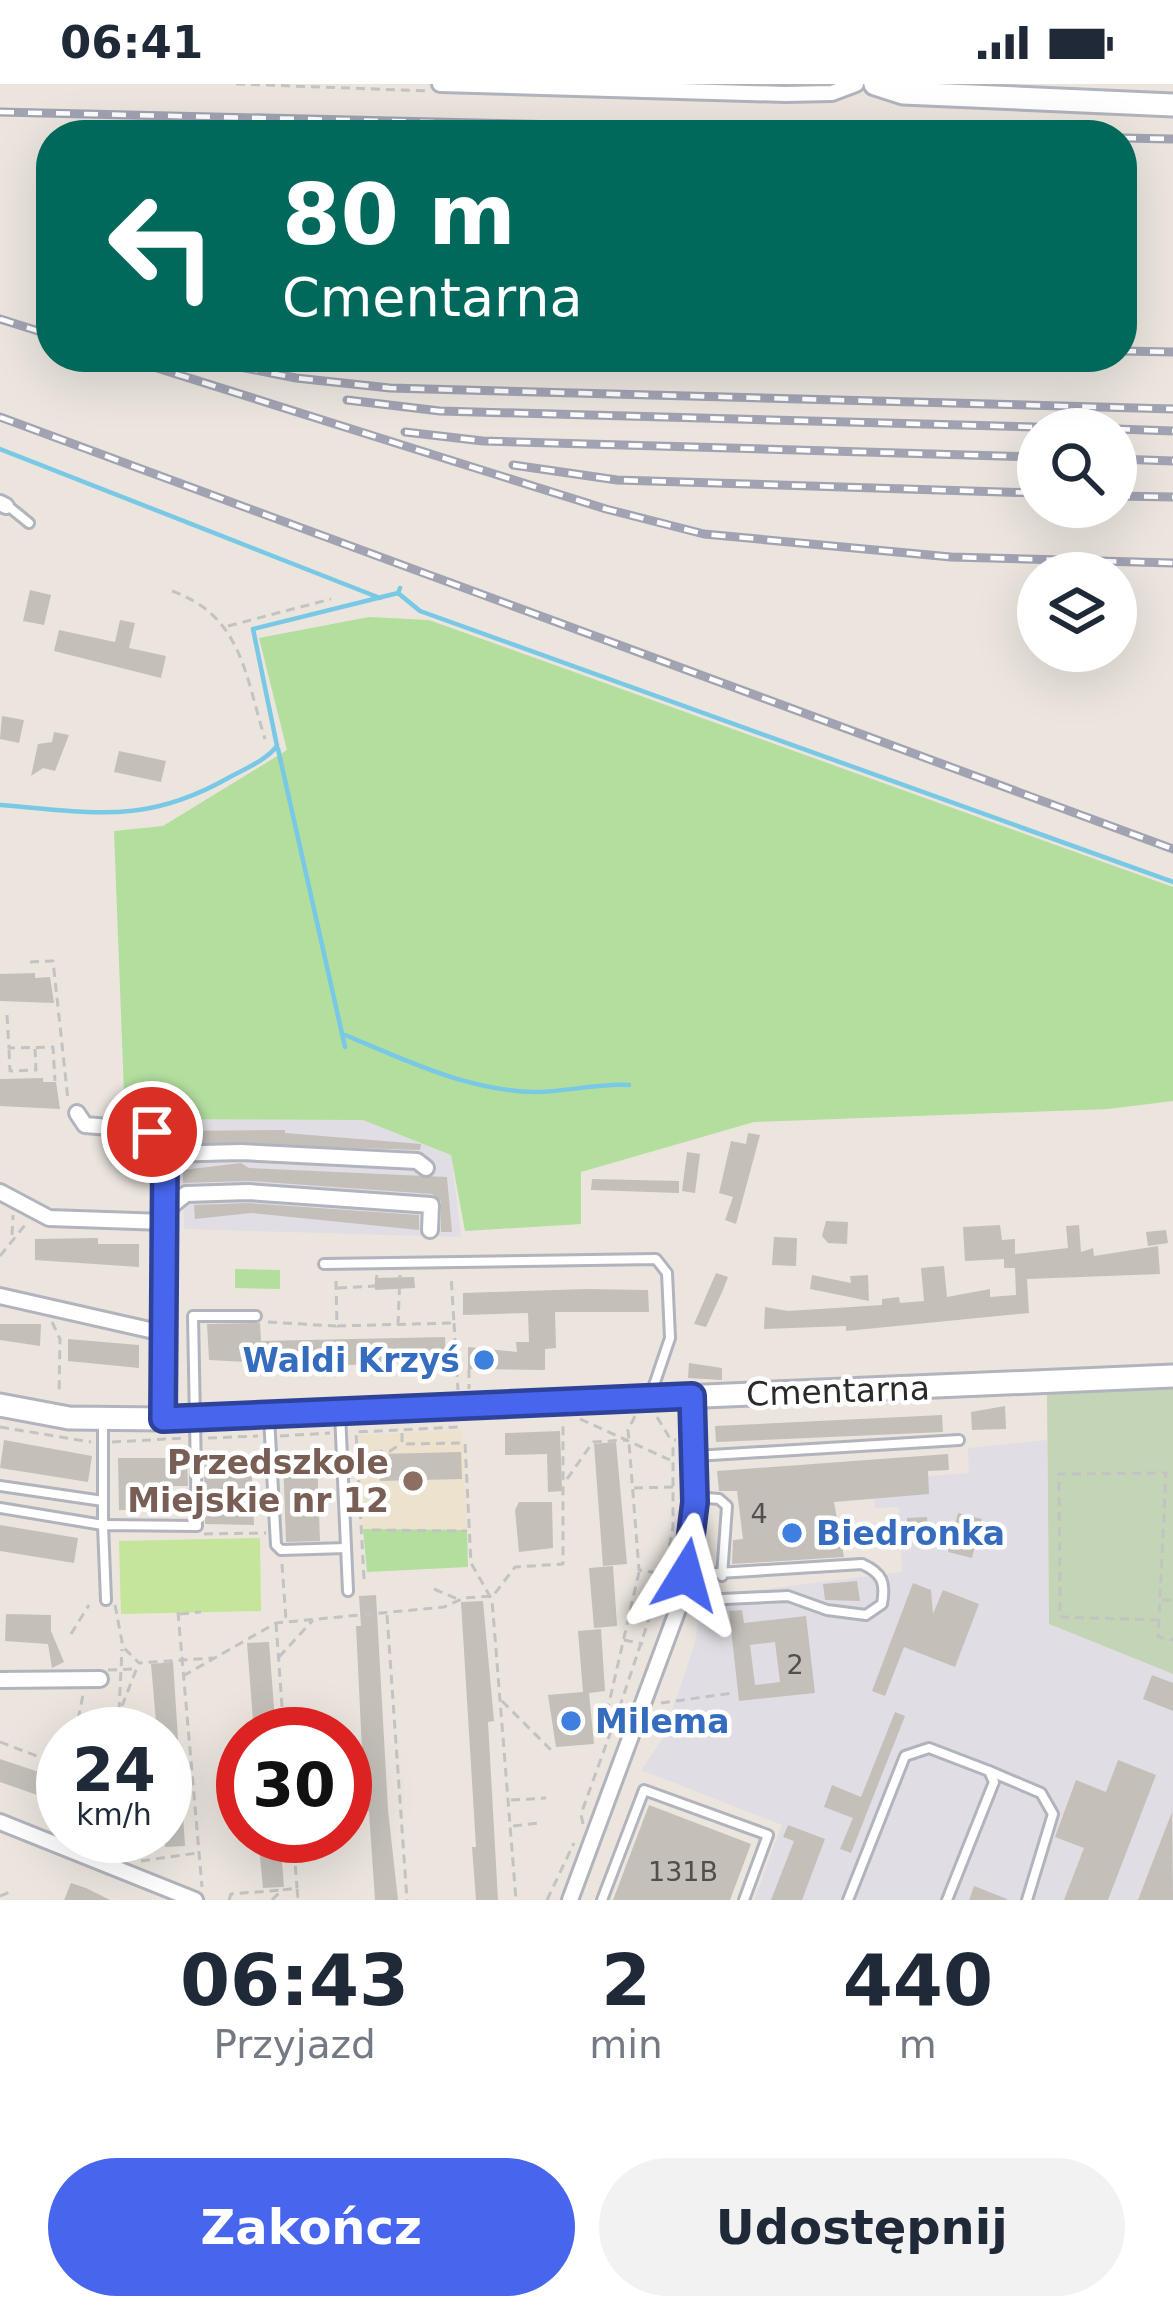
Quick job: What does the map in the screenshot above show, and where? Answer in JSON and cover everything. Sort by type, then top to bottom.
[{"type":"street","points":[[440,84],[785,94],[832,93],[856,84]]},
{"type":"street","points":[[875,84],[903,94],[1173,105]]},
{"type":"street","points":[[73,1113],[85,1125],[152,1132],[165,1154],[163,1419]]},
{"type":"street","points":[[165,1154],[241,1152],[417,1161],[426,1168]]},
{"type":"street","points":[[430,1187],[430,1230]]},
{"type":"street","points":[[0,1192],[49,1218],[164,1216],[186,1195],[248,1192],[430,1204]]},
{"type":"street","points":[[0,1296],[164,1333]]},
{"type":"street","name":"Cmentarna","points":[[0,1406],[103,1420],[163,1419],[196,1428],[269,1415],[644,1404],[692,1396],[1173,1376]]},
{"type":"street","points":[[570,1900],[681,1601],[695,1497],[692,1396]]},
{"type":"street","points":[[0,1680],[93,1679]]},
{"type":"street","points":[[0,1822],[199,1897]]},
{"type":"lane","points":[[3,504],[29,523]]},
{"type":"lane","points":[[324,1264],[656,1259],[667,1274],[670,1338],[644,1404]]},
{"type":"lane","points":[[0,1508],[103,1525],[195,1526],[193,1316],[256,1316]]},
{"type":"lane","points":[[340,1412],[348,1591]]},
{"type":"lane","points":[[269,1415],[272,1533],[281,1550],[346,1548]]},
{"type":"lane","points":[[103,1420],[106,1600]]},
{"type":"lane","points":[[694,1456],[959,1440]]},
{"type":"lane","points":[[0,1486],[103,1501]]},
{"type":"lane","points":[[695,1497],[719,1499],[727,1506],[722,1576]]},
{"type":"lane","points":[[681,1601],[788,1595],[827,1610],[866,1615],[881,1604],[885,1586],[878,1571],[862,1564],[686,1575]]},
{"type":"lane","points":[[848,1900],[904,1756],[928,1748],[1041,1793],[1053,1814],[1028,1900]]},
{"type":"lane","points":[[946,1900],[994,1782],[989,1772]]},
{"type":"lane","points":[[602,1900],[644,1790],[768,1834],[744,1900]]},
{"type":"path","points":[[172,591],[203,604],[226,626],[265,739]]},
{"type":"path","points":[[226,626],[332,599]]},
{"type":"path","points":[[30,962],[53,961],[73,1113]]},
{"type":"path","points":[[7,1015],[10,1071]]},
{"type":"path","points":[[0,1039],[9,1039]]},
{"type":"path","points":[[0,1071],[36,1070],[35,1047]]},
{"type":"path","points":[[9,1048],[53,1047],[55,1081]]},
{"type":"path","points":[[12,1237],[14,1205]]},
{"type":"path","points":[[0,1256],[12,1237],[35,1217]]},
{"type":"path","points":[[416,1274],[374,1275],[374,1286],[336,1285],[338,1326],[454,1323]]},
{"type":"path","points":[[434,1274],[451,1274],[459,1398]]},
{"type":"path","points":[[398,1275],[398,1325]]},
{"type":"path","points":[[48,1314],[60,1339],[59,1408]]},
{"type":"path","points":[[469,1370],[470,1397]]},
{"type":"path","points":[[616,1718],[607,1712],[639,1570],[629,1440],[644,1404]]},
{"type":"path","points":[[183,1676],[275,1623],[385,1615],[490,1597],[514,1567],[563,1564],[562,1412],[673,1461]]},
{"type":"path","points":[[103,1444],[196,1428]]},
{"type":"path","points":[[402,1431],[402,1444]]},
{"type":"path","points":[[566,1483],[592,1442],[629,1440]]},
{"type":"path","points":[[547,1900],[563,1858],[584,1829],[580,1814],[653,1618],[664,1574],[673,1440]]},
{"type":"path","points":[[357,1452],[390,1451],[402,1444],[465,1443],[471,1563],[490,1597],[516,1900]]},
{"type":"path","points":[[1159,1620],[1060,1617],[1059,1474],[1166,1473],[1165,1560],[1158,1637],[1173,1640]]},
{"type":"path","points":[[632,1488],[673,1487]]},
{"type":"path","points":[[195,1526],[202,1534],[272,1533]]},
{"type":"path","points":[[372,1531],[469,1530]]},
{"type":"path","points":[[281,1550],[286,1622]]},
{"type":"path","points":[[1165,1560],[1173,1560]]},
{"type":"path","points":[[639,1570],[664,1574]]},
{"type":"path","points":[[434,1589],[460,1600]]},
{"type":"path","points":[[106,1600],[117,1606],[122,1647],[119,1707]]},
{"type":"path","points":[[1160,1600],[1173,1600]]},
{"type":"path","points":[[70,1634],[89,1605]]},
{"type":"path","points":[[381,1607],[407,1900]]},
{"type":"path","points":[[347,1609],[348,1618]]},
{"type":"path","points":[[199,1897],[178,1613],[200,1612]]},
{"type":"path","points":[[629,1612],[653,1618]]},
{"type":"path","points":[[278,1658],[313,1620]]},
{"type":"path","points":[[275,1623],[283,1707]]},
{"type":"path","points":[[623,1639],[644,1644]]},
{"type":"path","points":[[122,1647],[139,1663],[215,1658]]},
{"type":"path","points":[[121,1707],[139,1663]]},
{"type":"path","points":[[615,1675],[630,1679]]},
{"type":"path","points":[[84,1707],[93,1679]]},
{"type":"path","points":[[653,1704],[733,1693]]},
{"type":"path","points":[[500,1700],[552,1751]]},
{"type":"path","points":[[0,1742],[36,1755]]},
{"type":"path","points":[[509,1800],[546,1798]]},
{"type":"path","points":[[511,1826],[540,1823]]},
{"type":"path","points":[[192,1853],[199,1852]]},
{"type":"path","points":[[296,1863],[298,1900]]},
{"type":"path","points":[[229,1900],[231,1894],[298,1888]]},
{"type":"path","points":[[272,1900],[282,1890]]},
{"type":"path","points":[[0,1896],[10,1892]]},
{"type":"shaded area","points":[[168,1119],[363,1120],[451,1155],[461,1237],[184,1229],[183,1195],[171,1195]]},
{"type":"shaded area","name":"Przedszkole Miejskie nr 12","points":[[462,1430],[467,1530],[363,1529],[358,1435]]},
{"type":"shaded area","points":[[1047,1440],[1049,1624],[1173,1674],[1173,1900],[754,1900],[782,1825],[641,1770],[662,1740],[695,1643],[702,1597],[902,1572],[899,1507],[875,1508],[873,1480],[969,1473],[968,1448]]},
{"type":"green space","points":[[369,617],[429,620],[1173,887],[1173,1101],[1108,1109],[754,1122],[581,1172],[581,1224],[465,1231],[451,1155],[363,1120],[125,1119],[114,831],[163,826],[287,750],[259,638]]},
{"type":"green space","points":[[235,1269],[280,1270],[280,1289],[235,1288]]},
{"type":"green space","points":[[1173,1387],[1173,1674],[1049,1624],[1047,1392]]},
{"type":"green space","points":[[363,1529],[467,1530],[468,1567],[367,1572]]},
{"type":"green space","points":[[260,1538],[261,1611],[121,1614],[119,1541]]},
{"type":"building","points":[[30,590],[51,595],[44,625],[23,621]]},
{"type":"building","points":[[120,620],[135,623],[129,648],[166,656],[161,678],[54,651],[59,630],[115,642]]},
{"type":"building","points":[[2,716],[24,720],[19,743],[0,739]]},
{"type":"building","points":[[54,732],[69,735],[55,771],[43,768],[31,776],[38,744],[52,742]]},
{"type":"building","points":[[119,751],[166,761],[161,782],[114,772]]},
{"type":"building","points":[[35,973],[35,978],[50,977],[54,1003],[0,1001],[0,974]]},
{"type":"building","points":[[43,1078],[43,1082],[56,1082],[60,1109],[0,1106],[0,1079]]},
{"type":"building","points":[[285,1130],[421,1144],[420,1150],[175,1142],[175,1131]]},
{"type":"building","points":[[748,1133],[760,1135],[736,1224],[725,1220],[733,1197],[719,1193],[731,1141],[746,1144]]},
{"type":"building","points":[[687,1152],[700,1154],[695,1193],[682,1191]]},
{"type":"building","points":[[241,1163],[249,1168],[447,1177],[452,1232],[441,1232],[441,1201],[432,1194],[249,1181],[183,1183],[183,1170]]},
{"type":"building","points":[[592,1179],[679,1181],[679,1193],[591,1190]]},
{"type":"building","points":[[248,1203],[419,1215],[419,1230],[251,1213],[195,1219],[194,1205]]},
{"type":"building","points":[[826,1221],[848,1222],[847,1244],[828,1243],[822,1236]]},
{"type":"building","points":[[1000,1225],[1002,1240],[1015,1239],[1015,1254],[1068,1248],[1066,1226],[1079,1225],[1081,1252],[1093,1248],[1094,1256],[1158,1246],[1160,1274],[1027,1279],[1029,1313],[846,1331],[846,1326],[764,1329],[765,1307],[788,1311],[882,1305],[882,1299],[899,1297],[900,1303],[924,1301],[921,1268],[944,1266],[947,1297],[990,1289],[990,1297],[1016,1295],[1015,1268],[1004,1268],[1004,1259],[965,1261],[963,1227]]},
{"type":"building","points":[[1166,1230],[1168,1243],[1148,1246],[1146,1232]]},
{"type":"building","points":[[774,1237],[797,1238],[796,1266],[772,1265]]},
{"type":"building","points":[[98,1238],[98,1244],[139,1244],[139,1267],[35,1260],[35,1239]]},
{"type":"building","points":[[716,1273],[728,1277],[723,1290],[706,1327],[694,1324]]},
{"type":"building","points":[[812,1275],[851,1283],[850,1276],[868,1275],[869,1301],[810,1289]]},
{"type":"building","points":[[414,1277],[415,1288],[375,1290],[375,1278]]},
{"type":"building","points":[[648,1290],[649,1312],[555,1312],[556,1348],[545,1349],[545,1370],[468,1369],[468,1347],[517,1352],[516,1342],[529,1342],[528,1313],[463,1315],[463,1293]]},
{"type":"building","points":[[260,1323],[261,1341],[445,1337],[446,1361],[324,1366],[209,1360],[207,1324]]},
{"type":"building","points":[[0,1324],[41,1324],[40,1346],[0,1340]]},
{"type":"building","points":[[68,1339],[139,1345],[139,1368],[68,1361]]},
{"type":"building","points":[[689,1363],[722,1368],[722,1380],[688,1378]]},
{"type":"building","points":[[1005,1406],[1006,1429],[972,1430],[971,1412]]},
{"type":"building","points":[[942,1415],[943,1432],[716,1442],[715,1426]]},
{"type":"building","points":[[560,1431],[562,1491],[548,1492],[547,1454],[505,1455],[505,1433]]},
{"type":"building","points":[[4,1440],[92,1456],[88,1482],[0,1468]]},
{"type":"building","points":[[616,1442],[627,1564],[603,1566],[594,1444]]},
{"type":"building","points":[[461,1452],[462,1479],[380,1481],[379,1454]]},
{"type":"building","points":[[948,1454],[949,1470],[928,1471],[929,1494],[834,1502],[844,1557],[732,1564],[733,1540],[743,1539],[737,1491],[719,1491],[717,1471]]},
{"type":"building","points":[[251,1456],[254,1525],[205,1524],[204,1460]]},
{"type":"building","points":[[317,1456],[320,1541],[286,1542],[283,1457]]},
{"type":"building","points":[[118,1458],[187,1458],[188,1486],[163,1486],[164,1510],[119,1510]]},
{"type":"building","points":[[519,1502],[552,1502],[553,1548],[519,1552],[515,1510]]},
{"type":"building","points":[[958,1513],[982,1519],[972,1558],[948,1552]]},
{"type":"building","points":[[927,1517],[928,1531],[908,1532],[907,1518]]},
{"type":"building","points":[[0,1525],[78,1538],[74,1563],[0,1551]]},
{"type":"building","points":[[613,1566],[617,1626],[594,1628],[589,1568]]},
{"type":"building","points":[[857,1581],[860,1601],[825,1600],[823,1584]]},
{"type":"building","points":[[913,1583],[931,1590],[933,1614],[943,1590],[979,1604],[955,1667],[904,1647],[885,1696],[872,1691]]},
{"type":"building","points":[[376,1595],[398,1900],[375,1900],[372,1707],[360,1707],[359,1596]]},
{"type":"building","points":[[483,1601],[494,1721],[488,1722],[498,1900],[476,1900],[472,1847],[476,1847],[461,1602]]},
{"type":"building","points":[[742,1610],[744,1623],[806,1616],[815,1693],[739,1701],[729,1611]],"holes":[[[775,1642],[780,1682],[755,1685],[750,1645]]]},
{"type":"building","points":[[6,1614],[51,1615],[51,1631],[64,1662],[52,1668],[48,1644],[5,1641]]},
{"type":"building","points":[[601,1629],[605,1691],[589,1693],[594,1744],[556,1747],[548,1695],[583,1692],[578,1631]]},
{"type":"building","points":[[269,1642],[274,1707],[252,1707],[247,1643]]},
{"type":"building","points":[[173,1662],[176,1707],[155,1707],[151,1664]]},
{"type":"building","points":[[1152,1675],[1173,1683],[1173,1711],[1143,1699]]},
{"type":"building","points":[[895,1712],[905,1716],[851,1853],[840,1849],[853,1818],[824,1807],[832,1785],[861,1797]]},
{"type":"building","points":[[0,1759],[36,1771],[36,1795],[0,1782]]},
{"type":"building","points":[[1118,1760],[1156,1775],[1108,1900],[1064,1900],[1084,1848],[1055,1837],[1076,1780],[1106,1792]]},
{"type":"building","points":[[649,1805],[751,1844],[730,1900],[613,1900]]},
{"type":"building","points":[[1172,1812],[1173,1900],[1138,1900],[1148,1874]]},
{"type":"building","points":[[788,1825],[825,1839],[802,1900],[771,1900],[794,1841],[783,1837]]},
{"type":"building","points":[[261,1863],[282,1863],[284,1887],[263,1888]]},
{"type":"building","points":[[71,1883],[86,1888],[110,1900],[64,1900]]},
{"type":"building","points":[[974,1886],[1007,1899],[1007,1900],[969,1900]]},
{"type":"waterway","points":[[0,449],[380,598]]},
{"type":"waterway","points":[[0,805],[91,812],[144,809],[199,793],[249,767],[277,746],[253,629],[398,593],[400,588]]},
{"type":"waterway","points":[[398,593],[420,611],[1173,882]]},
{"type":"waterway","points":[[278,749],[345,1047]]},
{"type":"waterway","points":[[345,1035],[485,1086],[535,1092],[629,1085]]},
{"type":"railway","points":[[0,112],[347,120]]},
{"type":"railway","points":[[1137,138],[1173,139]]},
{"type":"railway","points":[[0,319],[36,330]]},
{"type":"railway","points":[[1137,351],[1173,352]]},
{"type":"railway","points":[[170,372],[606,509],[704,534],[951,557],[1173,563]]},
{"type":"railway","points":[[265,372],[390,388],[1173,409]]},
{"type":"railway","points":[[347,400],[440,411],[1017,427]]},
{"type":"railway","points":[[0,417],[1173,849]]},
{"type":"railway","points":[[1137,430],[1173,431]]},
{"type":"railway","points":[[405,432],[483,441],[1017,456]]},
{"type":"railway","points":[[1137,460],[1173,461]]},
{"type":"railway","points":[[513,465],[617,480],[1017,492]]},
{"type":"railway","points":[[1137,496],[1173,497]]},
{"type":"place","name":"Waldi Krzyś","points":[[484,1360]]},
{"type":"place","name":"Przedszkole Miejskie nr 12","points":[[413,1481]]},
{"type":"place","name":"Biedronka","points":[[792,1533]]},
{"type":"place","name":"Milema","points":[[571,1721]]},
{"type":"route","points":[[152,1132],[164,1145],[165,1154],[163,1419],[692,1396],[695,1502],[686,1575]]}]
